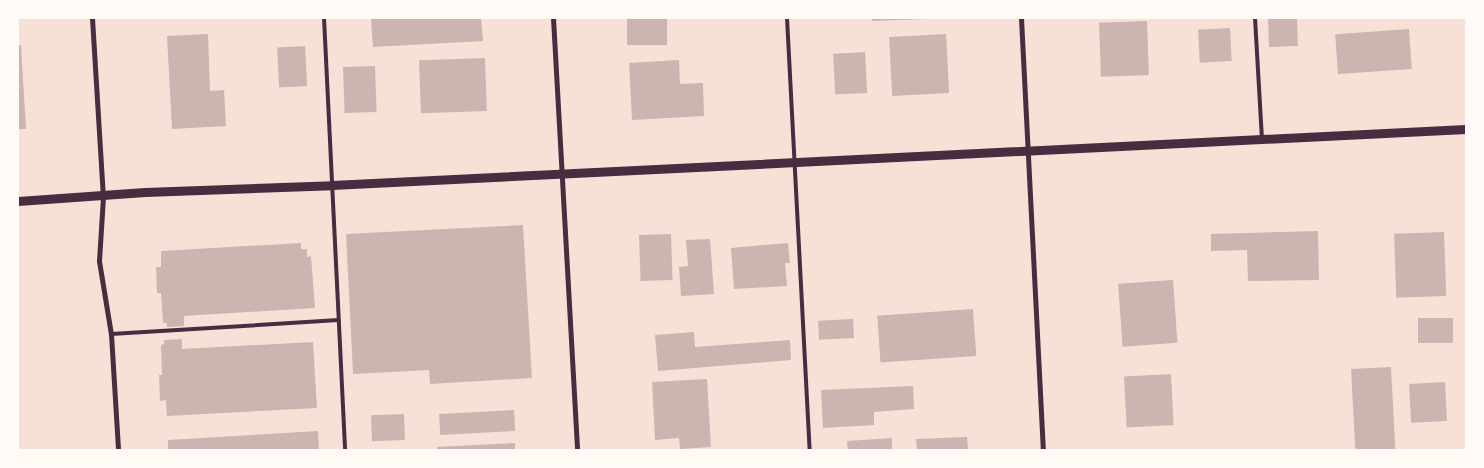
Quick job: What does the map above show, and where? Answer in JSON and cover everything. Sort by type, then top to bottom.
[{"type":"street","points":[[92,18],[103,196],[99,262],[111,334],[118,450]]},
{"type":"street","points":[[553,18],[577,450]]},
{"type":"street","points":[[1021,18],[1043,450]]},
{"type":"street","points":[[18,201],[145,192],[332,185],[1466,129]]},
{"type":"lane","points":[[324,18],[345,450]]},
{"type":"lane","points":[[787,18],[810,450]]},
{"type":"lane","points":[[1255,18],[1262,139]]},
{"type":"lane","points":[[111,334],[339,320]]},
{"type":"building","points":[[371,18],[481,18],[483,41],[373,47]]},
{"type":"building","points":[[627,18],[667,18],[667,45],[627,45]]},
{"type":"building","points":[[872,18],[928,18],[928,19],[872,21]]},
{"type":"building","points":[[1297,18],[1298,46],[1269,47],[1268,19]]},
{"type":"building","points":[[1147,21],[1149,75],[1101,77],[1099,23]]},
{"type":"building","points":[[1230,28],[1232,61],[1200,63],[1198,30]]},
{"type":"building","points":[[1409,29],[1412,69],[1338,74],[1335,34]]},
{"type":"building","points":[[208,34],[210,91],[224,90],[226,126],[172,129],[167,36]]},
{"type":"building","points":[[946,34],[949,93],[892,96],[889,37]]},
{"type":"building","points":[[18,45],[21,45],[26,129],[18,129]]},
{"type":"building","points":[[305,46],[307,86],[279,87],[277,47]]},
{"type":"building","points":[[865,52],[867,93],[835,95],[833,54]]},
{"type":"building","points":[[485,58],[487,111],[421,113],[419,60]]},
{"type":"building","points":[[679,60],[680,84],[703,83],[704,116],[632,120],[629,63]]},
{"type":"building","points":[[375,66],[377,112],[345,113],[343,67]]},
{"type":"building","points":[[523,225],[532,378],[430,384],[429,370],[353,374],[346,234]]},
{"type":"building","points":[[1318,231],[1319,280],[1248,281],[1247,250],[1211,251],[1211,234]]},
{"type":"building","points":[[1444,232],[1446,296],[1396,298],[1394,234]]},
{"type":"building","points":[[671,234],[673,280],[641,281],[639,235]]},
{"type":"building","points":[[710,239],[714,294],[681,296],[679,267],[688,266],[686,240]]},
{"type":"building","points":[[301,243],[301,249],[307,249],[307,257],[311,256],[315,308],[184,316],[184,326],[167,327],[167,323],[163,323],[161,293],[157,293],[156,267],[161,267],[161,251]]},
{"type":"building","points":[[788,243],[790,263],[785,263],[787,286],[734,289],[731,248]]},
{"type":"building","points":[[1173,280],[1177,343],[1123,347],[1118,284]]},
{"type":"building","points":[[973,309],[976,356],[881,363],[877,316]]},
{"type":"building","points":[[1418,318],[1453,318],[1453,343],[1418,343]]},
{"type":"building","points":[[853,319],[854,338],[819,340],[818,321]]},
{"type":"building","points":[[694,332],[695,347],[790,340],[791,360],[658,371],[655,335]]},
{"type":"building","points":[[182,339],[182,349],[313,342],[317,408],[167,416],[166,400],[160,401],[159,375],[162,375],[161,345],[164,344],[164,340]]},
{"type":"building","points":[[1391,367],[1395,450],[1355,450],[1351,369]]},
{"type":"building","points":[[1171,374],[1174,425],[1127,427],[1124,376]]},
{"type":"building","points":[[707,379],[711,447],[680,449],[679,438],[655,440],[652,382]]},
{"type":"building","points":[[1445,382],[1447,421],[1411,423],[1409,384]]},
{"type":"building","points":[[913,386],[914,409],[874,412],[874,425],[823,428],[821,390]]},
{"type":"building","points":[[514,410],[515,431],[440,435],[439,414]]},
{"type":"building","points":[[404,414],[405,440],[372,441],[371,415]]},
{"type":"building","points":[[318,431],[319,450],[168,450],[168,440]]},
{"type":"building","points":[[967,437],[968,450],[917,450],[916,439]]},
{"type":"building","points":[[892,438],[892,450],[848,450],[847,441]]},
{"type":"building","points":[[515,443],[515,450],[437,450],[437,447]]}]
